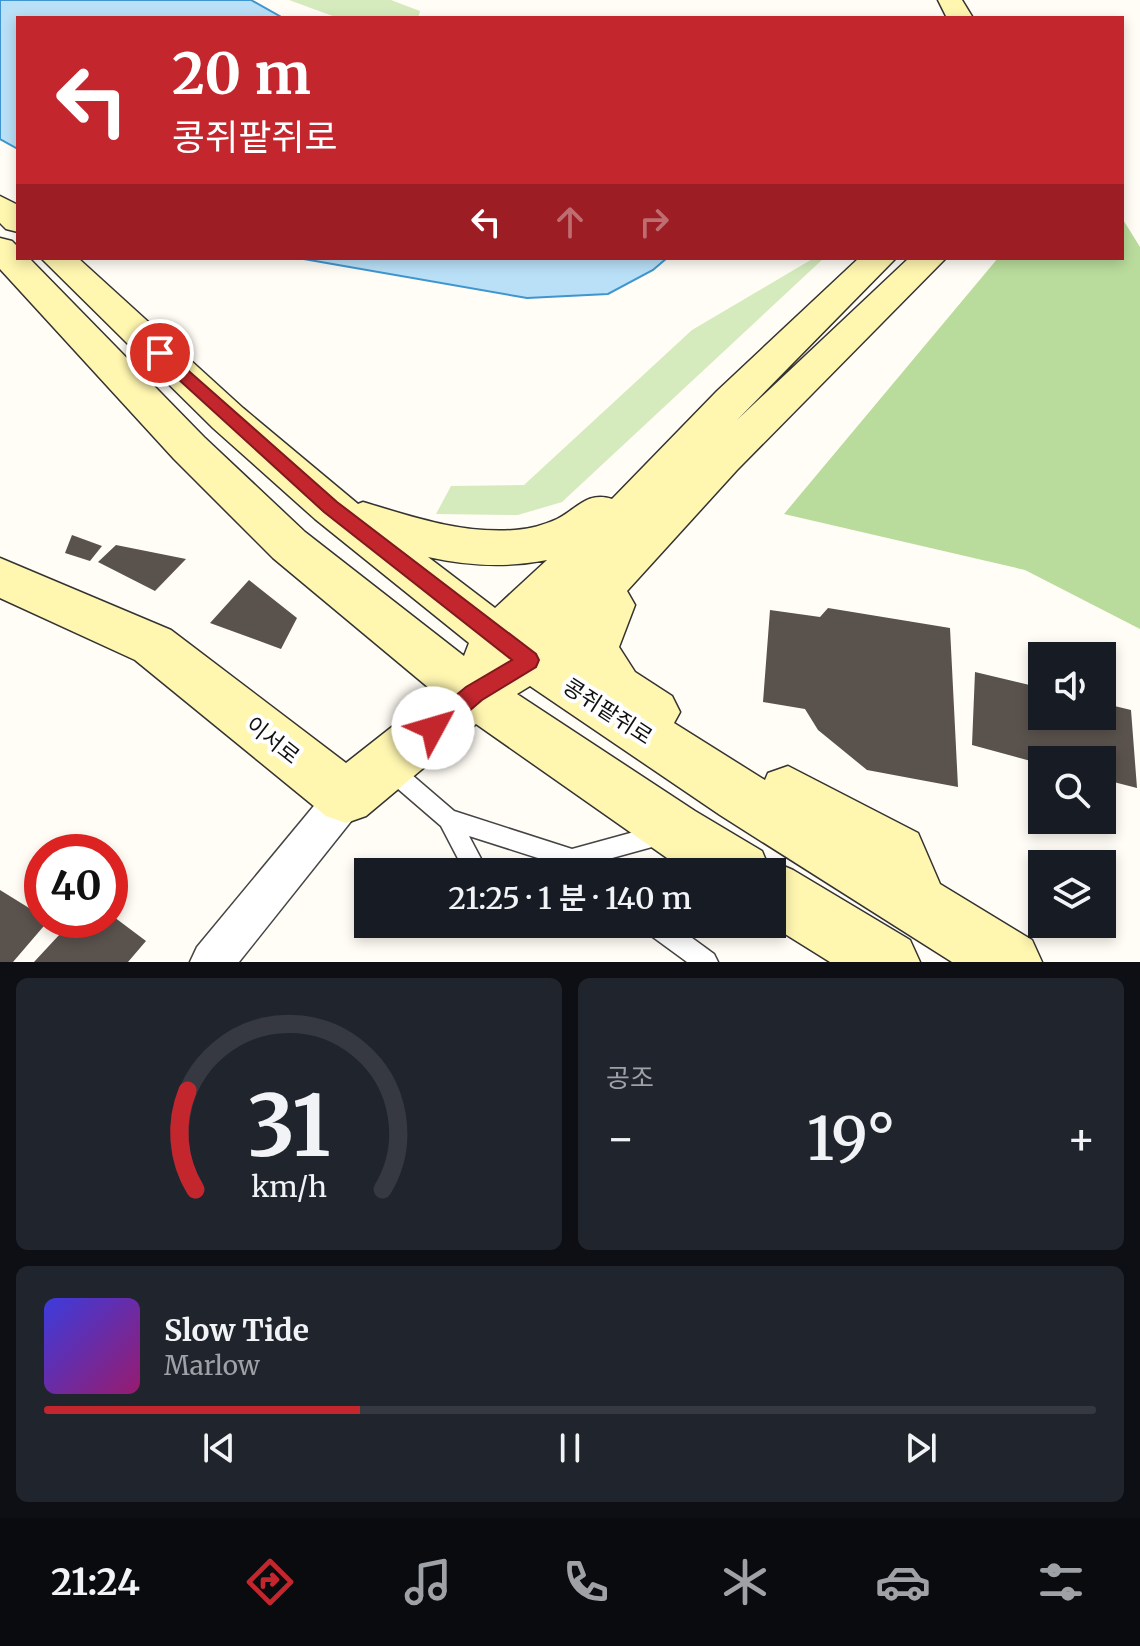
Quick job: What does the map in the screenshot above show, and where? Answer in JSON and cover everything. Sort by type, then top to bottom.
[{"type":"main road","points":[[0,206],[16,220]]},
{"type":"main road","points":[[0,248],[189,448],[289,545],[474,694],[718,858]]},
{"type":"main road","name":"콩쥐팥쥐로","points":[[60,260],[228,418],[331,507],[513,649],[1010,962]]},
{"type":"main road","points":[[513,649],[599,588],[722,459],[894,268]]},
{"type":"main road","points":[[346,797],[474,694],[616,523],[731,401],[894,268]]},
{"type":"main road","points":[[331,507],[403,534],[449,546],[528,547],[586,525],[600,512],[616,523]]},
{"type":"main road","name":"이서로","points":[[0,577],[153,645],[346,797]]},
{"type":"main road","points":[[599,588],[610,605],[593,649],[616,688],[736,763],[897,853],[918,906]]},
{"type":"main road","points":[[786,900],[888,962]]},
{"type":"street","points":[[212,962],[346,797]]},
{"type":"lane","points":[[385,766],[448,819],[560,858]]},
{"type":"lane","points":[[448,819],[469,858]]},
{"type":"lane","points":[[599,858],[674,831]]},
{"type":"lane","points":[[673,938],[706,962]]},
{"type":"green space","points":[[289,0],[391,0],[420,11],[419,16],[333,16]]},
{"type":"green space","points":[[1124,221],[1140,247],[1140,629],[1025,570],[784,514],[996,260],[1124,260]]},
{"type":"green space","points":[[811,260],[822,260],[562,502],[518,515],[436,514],[451,486],[524,485],[692,330]]},
{"type":"water","points":[[0,0],[251,0],[279,16],[16,16],[16,148],[0,139]]},
{"type":"water","points":[[309,260],[665,260],[653,270],[608,294],[527,298]]},
{"type":"building","points":[[72,535],[102,546],[90,561],[65,553]]},
{"type":"building","points":[[116,545],[186,559],[155,591],[98,562]]},
{"type":"building","points":[[249,580],[297,618],[281,649],[210,623]]},
{"type":"building","points":[[828,608],[950,628],[958,787],[867,770],[818,730],[805,709],[763,702],[770,610],[820,617]]},
{"type":"building","points":[[975,672],[1028,685],[1028,730],[1116,730],[1116,706],[1131,710],[1137,788],[1116,783],[1116,746],[1028,746],[1028,760],[972,745]]},
{"type":"building","points":[[0,890],[24,905],[24,938],[34,938],[13,962],[0,962]]},
{"type":"building","points":[[128,928],[146,941],[128,962],[34,962],[56,938],[128,938]]},
{"type":"route","points":[[160,353],[228,418],[331,507],[528,660],[474,694],[433,728]]}]
